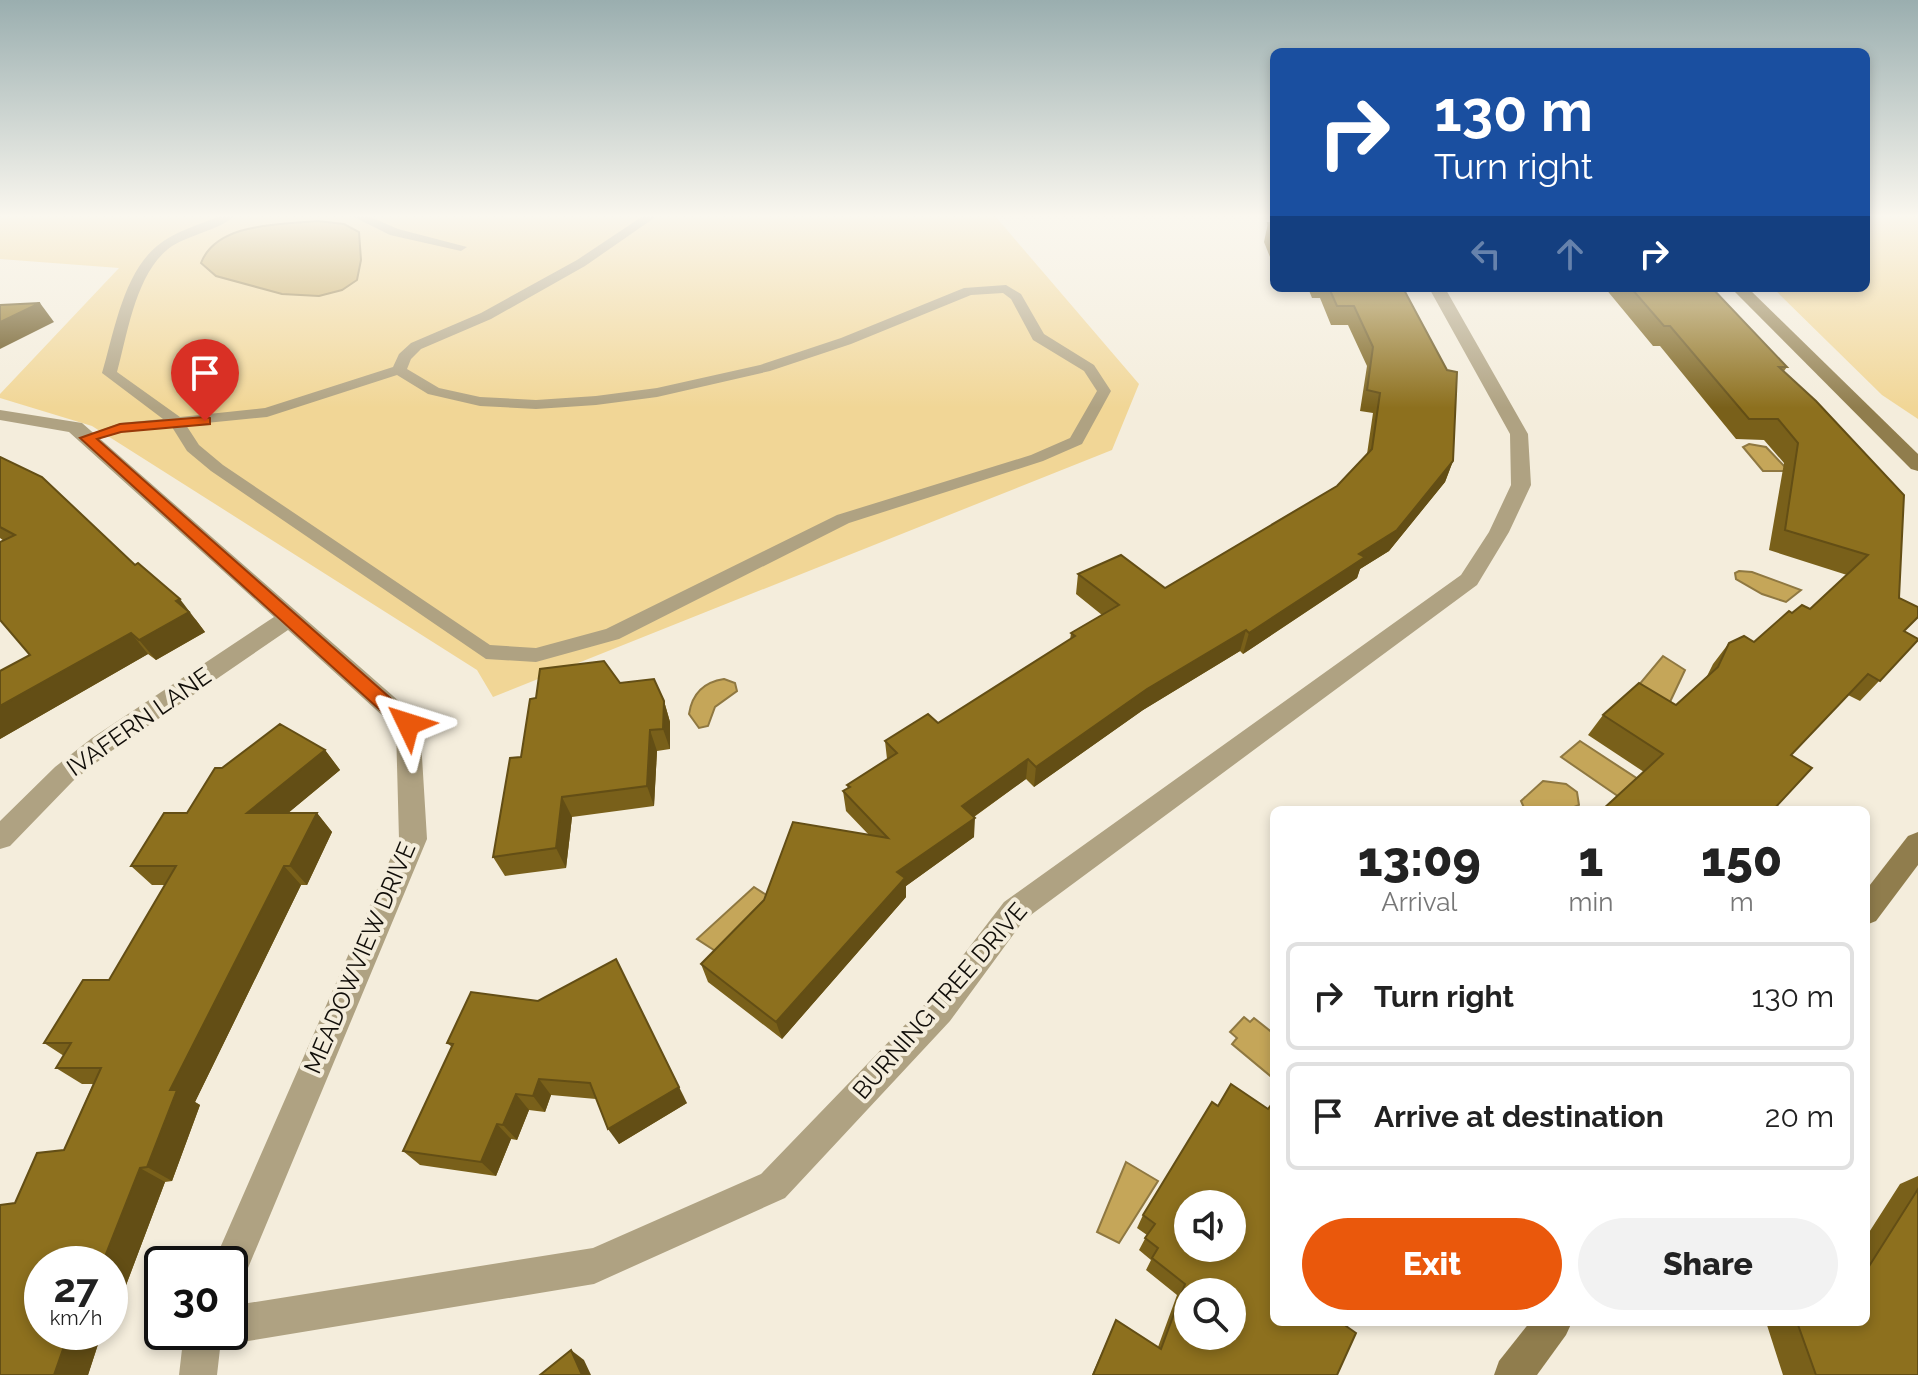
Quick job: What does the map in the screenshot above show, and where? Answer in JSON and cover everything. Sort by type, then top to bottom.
[{"type":"street","name":"BURNING TREE DRIVE","points":[[248,1322],[594,1266],[773,1186],[939,1011],[1014,911],[1469,580],[1499,532],[1521,485],[1519,434],[1439,292]]},
{"type":"street","points":[[1743,292],[1918,465]]},
{"type":"street","name":"MEADOWVIEW DRIVE","points":[[0,415],[75,427],[408,724],[413,839],[239,1246]]},
{"type":"street","name":"IVAFERN LANE","points":[[0,838],[64,774],[101,745],[288,619]]},
{"type":"street","points":[[1870,907],[1918,844]]},
{"type":"street","points":[[1513,1375],[1550,1326]]},
{"type":"street","points":[[198,1375],[201,1350]]},
{"type":"lane","points":[[142,280],[109,373],[176,421],[193,448],[217,468],[486,652],[536,655],[612,634],[843,519],[1050,453],[1076,441],[1104,391],[1089,368],[1038,337],[1016,297],[1006,289],[986,288],[969,291],[805,356],[702,384],[596,400],[522,405],[472,403],[430,391],[399,370]]},
{"type":"lane","points":[[399,370],[404,357],[416,346],[486,316],[550,280]]},
{"type":"lane","points":[[87,438],[120,428],[267,412],[399,370]]},
{"type":"shaded area","points":[[108,280],[1050,280],[1139,384],[1112,450],[493,697],[477,670],[92,426],[0,398],[0,394]]},
{"type":"shaded area","points":[[231,280],[357,280],[342,290],[319,296],[282,294]]},
{"type":"shaded area","points":[[1870,280],[1918,280],[1918,419],[1882,395],[1777,292],[1870,292]]},
{"type":"shaded area","points":[[1749,444],[1766,447],[1785,467],[1785,471],[1763,471],[1743,447]]},
{"type":"shaded area","points":[[1752,572],[1801,590],[1786,602],[1762,594],[1736,579],[1735,573]]},
{"type":"shaded area","points":[[1663,656],[1685,670],[1669,704],[1638,686]]},
{"type":"shaded area","points":[[724,679],[735,683],[737,691],[715,707],[708,726],[699,728],[689,714],[696,695],[705,686]]},
{"type":"shaded area","points":[[1580,741],[1644,783],[1625,801],[1561,757]]},
{"type":"shaded area","points":[[1543,781],[1566,784],[1577,792],[1579,805],[1523,806],[1521,801]]},
{"type":"shaded area","points":[[754,887],[771,898],[720,954],[697,939]]},
{"type":"shaded area","points":[[1244,1017],[1250,1022],[1254,1018],[1270,1031],[1270,1076],[1232,1044],[1237,1038],[1230,1032]]},
{"type":"shaded area","points":[[1126,1162],[1158,1181],[1119,1243],[1097,1232]]},
{"type":"building","points":[[1331,292],[1405,292],[1447,370],[1457,372],[1453,461],[1397,530],[1359,554],[1365,557],[1249,633],[1246,630],[1147,689],[1036,767],[1028,759],[962,806],[975,818],[897,872],[905,878],[776,1022],[701,964],[764,900],[793,822],[888,838],[843,791],[850,787],[847,785],[897,753],[885,741],[928,714],[938,723],[1075,636],[1071,633],[1119,605],[1078,574],[1121,555],[1165,588],[1337,486],[1372,449],[1380,393],[1367,390],[1373,347],[1354,306],[1337,306]]},
{"type":"building","points":[[1634,292],[1716,292],[1787,367],[1779,367],[1816,401],[1904,495],[1899,598],[1918,607],[1918,617],[1904,631],[1918,640],[1880,681],[1868,674],[1791,755],[1812,768],[1777,806],[1606,806],[1663,754],[1603,715],[1639,683],[1676,705],[1718,667],[1729,643],[1744,636],[1754,642],[1789,611],[1792,613],[1802,605],[1810,609],[1868,555],[1785,530],[1798,443],[1778,419],[1749,419],[1670,326],[1664,326]]},
{"type":"building","points":[[40,303],[0,322],[0,305]]},
{"type":"building","points":[[0,457],[42,477],[135,565],[138,563],[180,599],[176,601],[189,612],[139,640],[131,633],[0,706],[0,671],[30,655],[0,620],[0,542],[15,535],[0,527]]},
{"type":"building","points":[[604,661],[620,683],[654,679],[664,701],[663,729],[650,730],[647,786],[562,797],[556,848],[493,857],[510,758],[521,757],[530,699],[536,698],[540,669]]},
{"type":"building","points":[[280,724],[325,750],[247,813],[317,813],[290,866],[284,866],[170,1090],[177,1090],[147,1167],[140,1168],[109,1246],[24,1246],[24,1350],[63,1350],[54,1375],[0,1375],[0,1205],[15,1203],[37,1153],[64,1150],[101,1068],[56,1068],[71,1043],[44,1043],[83,980],[109,980],[176,866],[131,866],[164,813],[187,813],[215,768],[222,768]]},
{"type":"building","points":[[616,959],[679,1087],[608,1129],[590,1083],[539,1079],[533,1096],[516,1094],[503,1125],[497,1124],[481,1162],[403,1151],[453,1044],[447,1043],[471,992],[538,1001]]},
{"type":"building","points":[[1231,1084],[1268,1109],[1270,1106],[1270,1326],[1346,1326],[1356,1333],[1337,1375],[1093,1375],[1116,1320],[1161,1349],[1174,1314],[1174,1350],[1246,1350],[1246,1278],[1177,1278],[1152,1258],[1158,1248],[1145,1238],[1155,1224],[1143,1215],[1212,1102],[1218,1106]]},
{"type":"building","points":[[1918,1189],[1918,1375],[1816,1375],[1798,1326],[1870,1326],[1870,1265]]},
{"type":"building","points":[[571,1350],[582,1375],[540,1375]]},
{"type":"route","points":[[205,421],[120,428],[87,438],[408,724]]}]
